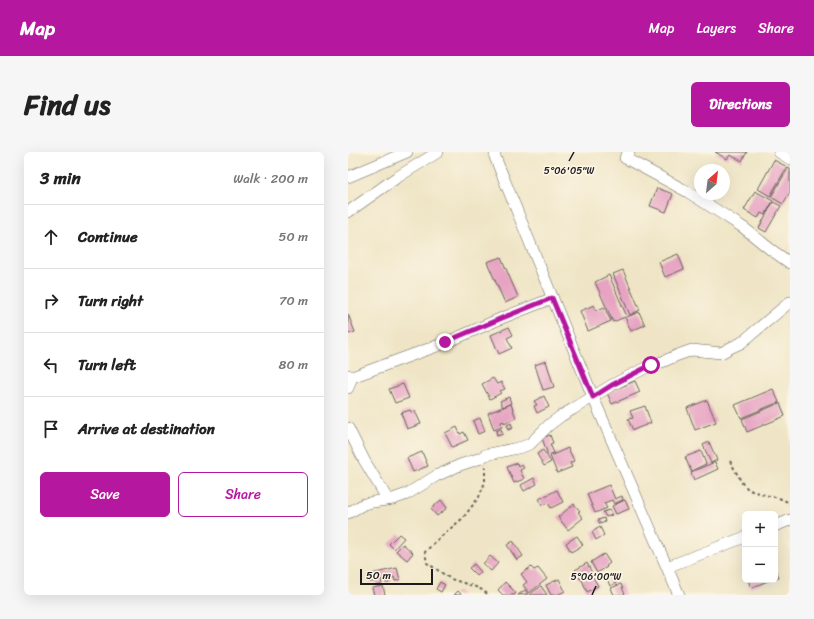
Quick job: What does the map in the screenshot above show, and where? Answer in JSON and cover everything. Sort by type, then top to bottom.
[{"type":"street","points":[[348,177],[407,152]]},
{"type":"street","points":[[348,212],[396,178],[438,152]]},
{"type":"street","points":[[629,152],[625,158],[688,192],[744,228],[790,263]]},
{"type":"street","points":[[779,152],[790,159]]},
{"type":"street","points":[[493,154],[593,397],[679,595]]},
{"type":"street","points":[[348,388],[350,376],[445,342],[552,298]]},
{"type":"street","points":[[348,513],[364,504],[393,499],[407,494],[436,476],[485,455],[530,444],[549,425],[561,416],[612,385],[651,365],[692,350],[721,353],[741,343],[790,302]]},
{"type":"street","points":[[348,428],[364,460],[388,500]]},
{"type":"street","points":[[778,525],[790,520]]},
{"type":"street","points":[[667,567],[742,538]]},
{"type":"path","points":[[485,455],[485,482],[479,497],[463,518],[425,552],[427,563],[451,579],[479,588],[489,595]]},
{"type":"path","points":[[730,461],[742,483],[749,490],[779,498],[790,503]]},
{"type":"building","points":[[715,152],[747,152],[742,161],[730,155],[727,159]]},
{"type":"building","points":[[774,160],[787,167],[770,196],[758,189]]},
{"type":"building","points":[[788,168],[790,169],[790,192],[783,204],[771,197]]},
{"type":"building","points":[[657,188],[673,194],[666,212],[650,206]]},
{"type":"building","points":[[755,191],[773,201],[765,215],[761,213],[758,218],[744,210]]},
{"type":"building","points":[[773,202],[781,206],[766,232],[759,228]]},
{"type":"building","points":[[678,254],[684,269],[665,277],[659,262]]},
{"type":"building","points":[[501,257],[518,297],[505,303],[487,262]]},
{"type":"building","points":[[623,270],[640,310],[630,315],[613,274]]},
{"type":"building","points":[[609,275],[627,317],[639,312],[645,325],[631,331],[625,317],[613,322],[595,282]]},
{"type":"building","points":[[594,305],[596,311],[604,307],[611,321],[588,331],[580,311]]},
{"type":"building","points":[[348,314],[355,332],[348,334]]},
{"type":"building","points":[[509,327],[513,335],[507,338],[512,348],[499,354],[491,335]]},
{"type":"building","points":[[546,361],[554,387],[543,390],[535,365]]},
{"type":"building","points":[[493,378],[497,384],[501,382],[505,389],[490,399],[482,384]]},
{"type":"building","points":[[635,381],[640,392],[612,404],[607,393]]},
{"type":"building","points":[[403,384],[409,398],[395,403],[389,389]]},
{"type":"building","points":[[773,389],[779,402],[741,418],[735,405]]},
{"type":"building","points":[[544,396],[549,407],[537,413],[534,406],[537,405],[534,401]]},
{"type":"building","points":[[509,397],[511,403],[503,407],[500,401]]},
{"type":"building","points":[[707,400],[716,422],[695,430],[687,408]]},
{"type":"building","points":[[780,403],[785,416],[747,432],[742,419]]},
{"type":"building","points":[[511,404],[516,418],[504,423],[504,421],[501,422],[502,427],[494,430],[488,413]]},
{"type":"building","points":[[645,406],[651,423],[633,430],[628,419],[633,418],[630,411]]},
{"type":"building","points":[[410,410],[411,412],[415,411],[421,424],[407,429],[401,413]]},
{"type":"building","points":[[480,418],[485,431],[478,434],[473,421]]},
{"type":"building","points":[[511,423],[513,428],[508,430],[507,425]]},
{"type":"building","points":[[457,427],[460,434],[464,432],[468,440],[452,447],[445,433]]},
{"type":"building","points":[[501,429],[503,434],[497,436],[496,431]]},
{"type":"building","points":[[550,435],[553,443],[550,444],[554,453],[548,455],[542,438]]},
{"type":"building","points":[[709,442],[717,460],[711,463],[703,445]]},
{"type":"building","points":[[568,448],[574,461],[570,463],[572,467],[557,473],[550,456]]},
{"type":"building","points":[[543,450],[551,462],[544,466],[537,454]]},
{"type":"building","points":[[701,451],[706,464],[691,471],[685,457]]},
{"type":"building","points":[[422,452],[428,466],[413,472],[407,458]]},
{"type":"building","points":[[715,462],[718,469],[694,480],[691,472]]},
{"type":"building","points":[[517,463],[518,466],[522,465],[524,468],[520,470],[524,479],[514,483],[507,467]]},
{"type":"building","points":[[534,478],[537,484],[524,491],[521,485]]},
{"type":"building","points":[[609,485],[615,499],[622,496],[623,500],[614,504],[612,500],[604,503],[607,508],[595,513],[587,494]]},
{"type":"building","points":[[557,490],[563,502],[551,508],[548,503],[542,505],[539,499]]},
{"type":"building","points":[[441,500],[447,508],[437,516],[431,509]]},
{"type":"building","points":[[625,500],[629,509],[616,514],[612,506]]},
{"type":"building","points":[[574,504],[580,511],[578,512],[583,518],[568,530],[558,517]]},
{"type":"building","points":[[609,510],[612,515],[606,517],[603,512]]},
{"type":"building","points":[[604,518],[605,522],[600,524],[598,520]]},
{"type":"building","points":[[600,527],[604,535],[596,540],[592,532]]},
{"type":"building","points":[[399,534],[404,538],[394,549],[389,544]]},
{"type":"building","points":[[577,536],[583,545],[571,552],[566,543]]},
{"type":"building","points":[[513,541],[523,556],[517,560],[507,545]]},
{"type":"building","points":[[403,544],[413,553],[407,560],[396,551]]},
{"type":"building","points":[[604,554],[610,563],[606,566],[607,567],[597,573],[591,562]]},
{"type":"building","points":[[490,556],[498,563],[491,571],[483,564]]},
{"type":"building","points":[[587,563],[592,573],[580,579],[575,570]]},
{"type":"building","points":[[474,564],[481,572],[477,576],[469,568]]},
{"type":"building","points":[[531,567],[534,570],[538,568],[547,579],[529,593],[523,585],[527,582],[521,574]]},
{"type":"building","points":[[397,568],[400,580],[395,581],[394,577],[390,578],[391,582],[386,583],[385,579],[381,580],[382,584],[377,586],[376,581],[370,582],[368,575]]},
{"type":"building","points":[[592,575],[598,586],[587,592],[582,580]]},
{"type":"building","points":[[613,576],[616,583],[610,586],[607,579]]},
{"type":"building","points":[[559,579],[565,591],[557,595],[551,595],[546,585]]},
{"type":"building","points":[[440,582],[445,585],[441,592],[436,589]]},
{"type":"building","points":[[505,582],[516,593],[514,595],[503,595],[498,590]]},
{"type":"building","points":[[749,583],[763,583],[751,588]]},
{"type":"building","points":[[621,584],[625,595],[614,595],[611,588]]},
{"type":"building","points":[[383,586],[385,595],[374,595],[372,588]]},
{"type":"building","points":[[541,586],[547,595],[529,595]]},
{"type":"building","points":[[525,590],[528,594],[518,595]]},
{"type":"building","points":[[458,591],[462,595],[454,595]]},
{"type":"route","points":[[445,342],[552,298],[593,397],[612,385],[651,365]]}]
